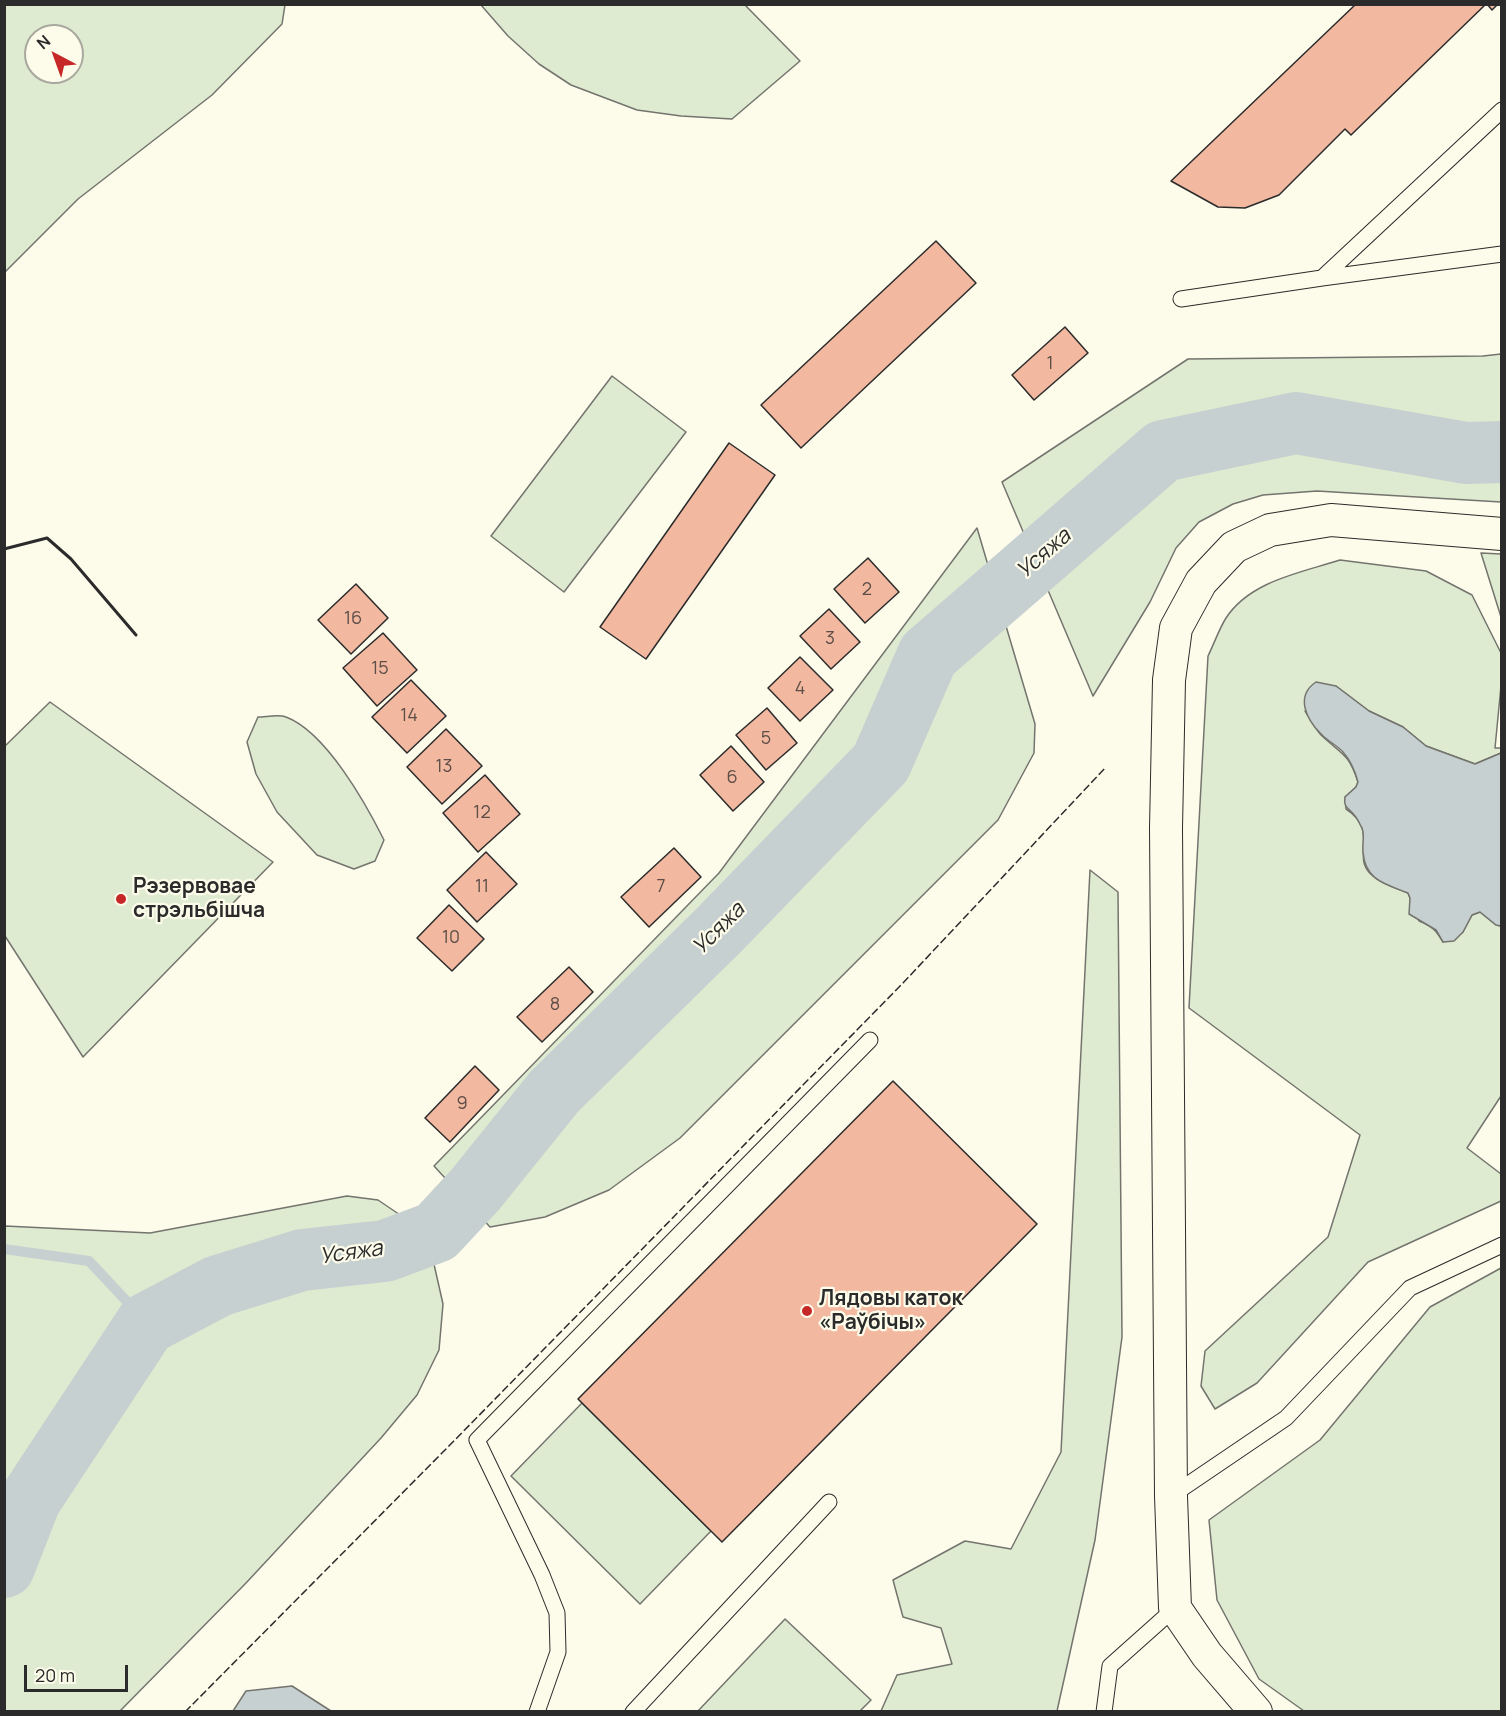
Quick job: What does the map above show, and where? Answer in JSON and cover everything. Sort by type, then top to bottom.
[{"type":"street","points":[[1256,1712],[1207,1654],[1175,1608],[1171,1496],[1166,828],[1169,680],[1176,628],[1201,582],[1234,547],[1270,530],[1331,520],[1502,534]]},
{"type":"lane","points":[[1322,278],[1502,110]]},
{"type":"lane","points":[[1181,299],[1502,254]]},
{"type":"lane","points":[[537,1712],[558,1652],[557,1613],[542,1575],[477,1440],[870,1040]]},
{"type":"lane","points":[[1171,1496],[1286,1418],[1410,1288],[1502,1245]]},
{"type":"lane","points":[[633,1712],[830,1502]]},
{"type":"lane","points":[[1104,1712],[1110,1666],[1175,1608]]},
{"type":"green space","points":[[5,4],[285,4],[282,24],[212,95],[78,199],[5,272]]},
{"type":"green space","points":[[481,5],[745,5],[800,61],[732,119],[681,116],[637,110],[571,85],[539,64],[508,36]]},
{"type":"green space","points":[[1501,354],[1501,502],[1317,491],[1263,495],[1233,504],[1199,522],[1176,548],[1150,602],[1093,696],[1002,482],[1188,359]]},
{"type":"green space","points":[[612,376],[686,432],[564,592],[491,536]]},
{"type":"green space","points":[[977,528],[1035,724],[1034,753],[998,820],[680,1138],[609,1190],[545,1217],[490,1227],[434,1166],[719,873]]},
{"type":"green space","points":[[1481,553],[1501,554],[1501,617]]},
{"type":"green space","points":[[1340,560],[1426,571],[1472,595],[1501,653],[1501,686],[1495,748],[1501,748],[1501,753],[1475,764],[1426,746],[1403,727],[1369,711],[1336,686],[1305,711],[1321,735],[1348,759],[1355,772],[1358,782],[1345,797],[1346,809],[1352,813],[1362,828],[1364,863],[1370,874],[1408,893],[1419,921],[1433,929],[1443,942],[1463,932],[1472,915],[1480,912],[1496,925],[1501,926],[1501,1096],[1467,1148],[1501,1174],[1501,1201],[1368,1262],[1257,1383],[1215,1409],[1201,1386],[1205,1351],[1328,1237],[1360,1135],[1189,1008],[1208,656],[1226,618],[1248,595],[1277,580]]},
{"type":"green space","name":"Рэзервовае стрэльбішча","points":[[50,702],[273,862],[83,1057],[5,936],[5,746]]},
{"type":"green space","points":[[258,717],[286,717],[316,737],[330,753],[356,789],[384,840],[375,861],[354,869],[317,855],[277,812],[256,774],[247,742]]},
{"type":"green space","points":[[1090,870],[1118,892],[1122,1337],[1095,1540],[1057,1711],[881,1711],[897,1675],[952,1664],[941,1628],[903,1617],[893,1580],[965,1541],[1011,1549],[1061,1452]]},
{"type":"green space","points":[[347,1196],[378,1200],[409,1221],[431,1251],[443,1304],[439,1350],[417,1395],[381,1438],[246,1583],[120,1711],[5,1711],[5,1226],[150,1233]]},
{"type":"green space","points":[[1501,1268],[1501,1711],[1304,1711],[1259,1679],[1217,1600],[1209,1520],[1320,1440],[1430,1307]]},
{"type":"green space","points":[[582,1403],[711,1531],[640,1604],[511,1476]]},
{"type":"green space","points":[[785,1619],[871,1700],[860,1711],[698,1711]]},
{"type":"shaded area","points":[[1316,682],[1336,686],[1369,711],[1403,727],[1426,746],[1475,764],[1501,753],[1501,926],[1496,925],[1480,912],[1472,915],[1463,932],[1454,941],[1443,942],[1436,930],[1409,914],[1408,893],[1372,875],[1363,852],[1362,828],[1345,803],[1345,797],[1358,782],[1354,770],[1343,752],[1323,736],[1307,715],[1304,701],[1306,694]]},
{"type":"shaded area","points":[[292,1686],[331,1711],[233,1711],[246,1691]]},
{"type":"building","points":[[1356,4],[1486,4],[1351,135],[1345,129],[1279,195],[1245,208],[1218,207],[1171,181]]},
{"type":"building","points":[[1487,4],[1498,4],[1492,10]]},
{"type":"building","points":[[936,241],[976,283],[801,448],[761,405]]},
{"type":"building","points":[[1065,327],[1088,353],[1034,400],[1012,375]]},
{"type":"building","points":[[729,443],[775,475],[646,659],[600,627]]},
{"type":"building","points":[[868,558],[899,592],[865,623],[834,589]]},
{"type":"building","points":[[356,584],[388,618],[351,654],[318,620]]},
{"type":"building","points":[[829,609],[860,642],[831,669],[800,636]]},
{"type":"building","points":[[383,633],[417,670],[377,706],[343,668]]},
{"type":"building","points":[[800,657],[833,690],[800,721],[768,688]]},
{"type":"building","points":[[411,680],[446,716],[407,753],[372,717]]},
{"type":"building","points":[[767,708],[797,743],[766,770],[736,735]]},
{"type":"building","points":[[446,729],[482,766],[442,804],[407,767]]},
{"type":"building","points":[[731,746],[764,782],[733,811],[700,775]]},
{"type":"building","points":[[485,775],[520,814],[478,852],[443,813]]},
{"type":"building","points":[[674,848],[701,877],[649,927],[621,897]]},
{"type":"building","points":[[486,852],[517,884],[477,922],[447,890]]},
{"type":"building","points":[[449,905],[484,939],[452,971],[417,938]]},
{"type":"building","points":[[569,967],[593,992],[542,1042],[517,1017]]},
{"type":"building","points":[[475,1066],[499,1090],[450,1142],[425,1118]]},
{"type":"building","name":"Лядовы каток «Раўбічы»","points":[[893,1081],[1037,1224],[722,1542],[578,1399]]},
{"type":"waterway","name":"Усяжа","points":[[4,1567],[30,1500],[146,1324],[218,1286],[302,1260],[385,1251],[436,1232],[475,1190],[554,1092],[719,930],[881,763],[928,655],[1163,451],[1296,423],[1466,453],[1502,452]]},
{"type":"waterway","points":[[4,1249],[89,1261],[146,1324]]},
{"type":"fence","points":[[185,1712],[903,983],[1106,767]]},
{"type":"wall","points":[[4,549],[47,538],[71,559],[136,635]]},
{"type":"place","name":"Рэзервовае стрэльбішча","points":[[121,899]]},
{"type":"place","name":"Лядовы каток «Раўбічы»","points":[[807,1311]]}]
